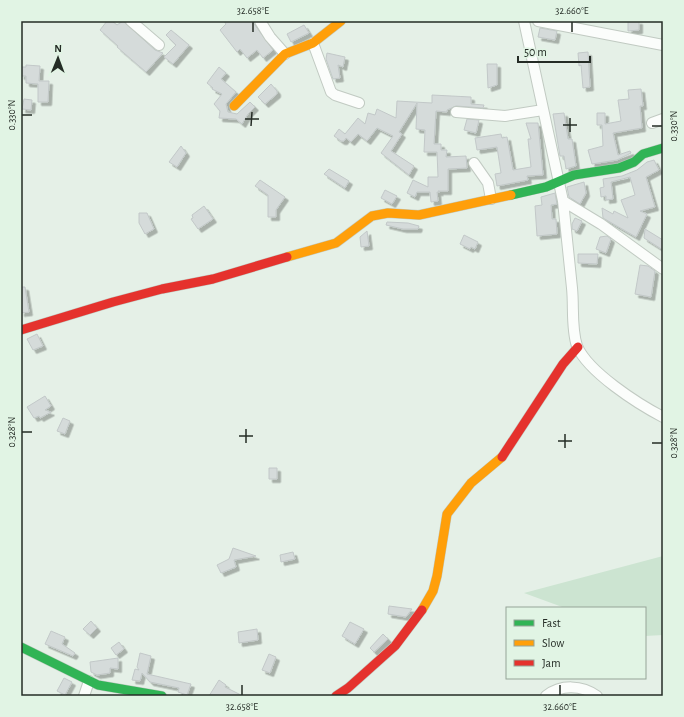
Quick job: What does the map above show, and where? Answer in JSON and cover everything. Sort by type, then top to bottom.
[{"type":"street","points":[[131,21],[159,45]]},
{"type":"street","points":[[260,21],[270,37],[285,54]]},
{"type":"street","points":[[234,106],[285,54],[313,43],[341,21]]},
{"type":"street","points":[[524,21],[562,201],[572,290],[574,328],[578,347],[584,358],[608,380],[634,401],[663,416]]},
{"type":"street","points":[[538,21],[663,45]]},
{"type":"street","points":[[313,43],[331,92],[335,95],[359,103]]},
{"type":"street","points":[[456,112],[505,116],[543,110]]},
{"type":"street","points":[[652,123],[663,119]]},
{"type":"street","points":[[21,330],[113,302],[162,289],[213,279],[336,243],[349,235],[366,220],[378,214],[419,215],[546,187],[574,175],[624,167],[634,162],[643,154],[663,148]]},
{"type":"street","points":[[474,163],[488,183],[492,199]]},
{"type":"street","points":[[562,201],[601,224],[663,269]]},
{"type":"street","points":[[336,696],[348,688],[364,672],[395,646],[425,605],[437,576],[447,514],[471,483],[500,459],[563,364],[578,347]]},
{"type":"street","points":[[21,647],[54,662],[89,682],[98,685],[162,696]]},
{"type":"street","points":[[84,696],[89,682]]},
{"type":"street","points":[[546,696],[556,690],[572,688],[586,690],[597,696]]},
{"type":"green space","points":[[663,556],[663,635],[646,636],[646,607],[562,607],[524,593]]},
{"type":"building","points":[[107,21],[112,21],[117,25],[123,21],[155,50],[163,53],[146,72],[100,30]]},
{"type":"building","points":[[224,21],[252,21],[273,50],[263,58],[257,50],[247,58],[240,49],[237,52],[220,30],[226,24]]},
{"type":"building","points":[[628,21],[639,21],[639,30],[628,31]]},
{"type":"building","points":[[304,25],[309,33],[291,42],[287,34]]},
{"type":"building","points":[[540,28],[557,31],[555,40],[538,37]]},
{"type":"building","points":[[171,30],[189,45],[173,64],[164,57],[176,45],[166,35]]},
{"type":"building","points":[[588,52],[590,87],[583,88],[581,65],[579,66],[578,53]]},
{"type":"building","points":[[327,53],[345,57],[343,67],[338,65],[340,78],[333,79],[326,59]]},
{"type":"building","points":[[487,64],[497,64],[497,85],[488,88]]},
{"type":"building","points":[[26,65],[40,66],[39,81],[49,81],[48,102],[38,102],[38,84],[26,83],[26,76],[21,76],[21,67],[26,67]]},
{"type":"building","points":[[219,67],[226,73],[221,79],[236,92],[226,104],[228,112],[237,114],[250,102],[255,107],[248,114],[242,124],[236,119],[219,118],[220,111],[214,104],[222,94],[212,89],[213,88],[207,83]]},
{"type":"building","points":[[271,84],[277,91],[277,94],[265,104],[258,97]]},
{"type":"building","points":[[641,89],[643,106],[640,106],[642,128],[613,133],[618,155],[630,151],[631,153],[617,160],[592,164],[588,150],[603,146],[602,125],[597,125],[597,113],[605,113],[605,124],[621,121],[618,100],[629,99],[628,90]]},
{"type":"building","points":[[432,95],[471,97],[471,104],[484,105],[483,108],[456,106],[447,110],[447,112],[436,111],[434,144],[441,144],[441,150],[447,150],[446,157],[466,156],[467,168],[448,169],[448,191],[438,191],[440,192],[437,192],[438,201],[431,202],[430,192],[417,192],[415,197],[407,193],[413,180],[428,187],[428,177],[438,177],[437,152],[424,152],[425,130],[416,129],[417,103],[399,132],[402,134],[391,151],[414,166],[409,175],[381,153],[393,136],[377,128],[367,141],[358,134],[351,142],[346,138],[344,141],[341,141],[334,136],[339,129],[345,134],[358,118],[365,124],[368,113],[375,115],[377,109],[396,118],[397,101],[432,103]]},
{"type":"building","points":[[24,99],[32,100],[31,110],[22,109]]},
{"type":"building","points":[[564,113],[568,139],[572,139],[576,166],[566,169],[564,156],[560,156],[553,114]]},
{"type":"building","points":[[467,119],[479,120],[476,133],[464,130]]},
{"type":"building","points":[[526,123],[538,123],[543,175],[527,176],[528,180],[497,186],[495,174],[501,173],[497,147],[477,150],[475,138],[501,134],[502,138],[507,137],[513,170],[531,167],[528,139],[531,139]]},
{"type":"building","points":[[181,146],[186,153],[177,167],[169,162]]},
{"type":"building","points":[[654,160],[659,170],[646,177],[655,207],[640,211],[647,214],[636,237],[603,218],[602,208],[613,214],[614,211],[628,218],[621,200],[635,195],[630,177],[611,182],[613,199],[606,200],[606,196],[601,197],[600,188],[604,187],[603,179],[622,176],[637,170],[647,162]]},
{"type":"building","points":[[329,169],[349,181],[345,188],[324,174]]},
{"type":"building","points":[[260,180],[285,197],[276,210],[276,217],[268,217],[268,195],[255,186]]},
{"type":"building","points":[[584,182],[586,193],[580,204],[569,197],[567,187]]},
{"type":"building","points":[[385,190],[397,196],[392,204],[381,198]]},
{"type":"building","points":[[555,193],[557,204],[551,205],[552,219],[556,219],[557,234],[537,236],[535,206],[542,205],[541,197]]},
{"type":"building","points":[[204,206],[213,219],[198,229],[191,219],[193,218],[192,215]]},
{"type":"building","points":[[139,213],[147,213],[154,229],[145,234],[139,223]]},
{"type":"building","points":[[575,218],[582,221],[577,231],[572,229],[572,224]]},
{"type":"building","points":[[387,222],[408,223],[419,226],[418,229],[403,229],[386,225]]},
{"type":"building","points":[[645,229],[663,240],[663,250],[644,238]]},
{"type":"building","points":[[367,231],[369,246],[361,247],[360,237]]},
{"type":"building","points":[[464,235],[478,242],[475,249],[471,247],[470,249],[460,244]]},
{"type":"building","points":[[607,236],[611,239],[606,253],[596,249],[600,237]]},
{"type":"building","points":[[578,254],[598,254],[597,264],[578,263]]},
{"type":"building","points":[[640,265],[648,266],[655,271],[651,297],[635,294]]},
{"type":"building","points":[[21,287],[25,287],[29,312],[21,313]]},
{"type":"building","points":[[37,334],[43,346],[33,350],[27,339]]},
{"type":"building","points":[[45,396],[51,406],[45,410],[51,412],[40,418],[39,416],[34,418],[27,407]]},
{"type":"building","points":[[63,418],[70,421],[65,434],[57,431]]},
{"type":"building","points":[[269,468],[277,468],[277,479],[269,479]]},
{"type":"building","points":[[233,548],[256,556],[234,560],[236,567],[221,573],[217,565],[229,559]]},
{"type":"building","points":[[293,552],[295,559],[281,562],[280,555]]},
{"type":"building","points":[[389,606],[412,609],[406,617],[388,614]]},
{"type":"building","points":[[91,621],[97,628],[90,635],[83,629]]},
{"type":"building","points":[[350,622],[364,629],[355,644],[342,636]]},
{"type":"building","points":[[257,629],[258,640],[239,643],[238,632]]},
{"type":"building","points":[[51,631],[65,637],[62,644],[75,653],[73,656],[45,644]]},
{"type":"building","points":[[383,634],[388,639],[374,652],[370,648]]},
{"type":"building","points":[[119,642],[124,649],[116,655],[111,648]]},
{"type":"building","points":[[140,653],[151,656],[147,674],[191,684],[187,695],[178,692],[179,688],[150,682],[142,673],[140,681],[132,680],[135,669],[139,670],[137,667]]},
{"type":"building","points":[[269,654],[276,657],[270,673],[262,670]]},
{"type":"building","points":[[118,658],[118,669],[110,668],[110,673],[97,675],[91,672],[90,662]]},
{"type":"building","points":[[64,678],[72,682],[65,695],[57,691]]},
{"type":"building","points":[[219,680],[226,685],[225,687],[243,696],[209,696]]},
{"type":"traffic: fast","points":[[511,195],[546,187],[574,175],[619,168],[634,162],[643,154],[663,148]]},
{"type":"traffic: fast","points":[[21,647],[98,685],[162,696]]},
{"type":"traffic: slow","points":[[234,106],[285,54],[313,43],[341,21]]},
{"type":"traffic: slow","points":[[287,257],[336,243],[372,216],[388,213],[419,215],[511,195]]},
{"type":"traffic: slow","points":[[422,610],[433,591],[437,576],[447,514],[471,483],[502,457]]},
{"type":"traffic: jam","points":[[21,330],[113,302],[162,289],[213,279],[287,257]]},
{"type":"traffic: jam","points":[[502,457],[563,364],[578,347]]},
{"type":"traffic: jam","points":[[336,696],[348,688],[395,646],[422,610]]}]
